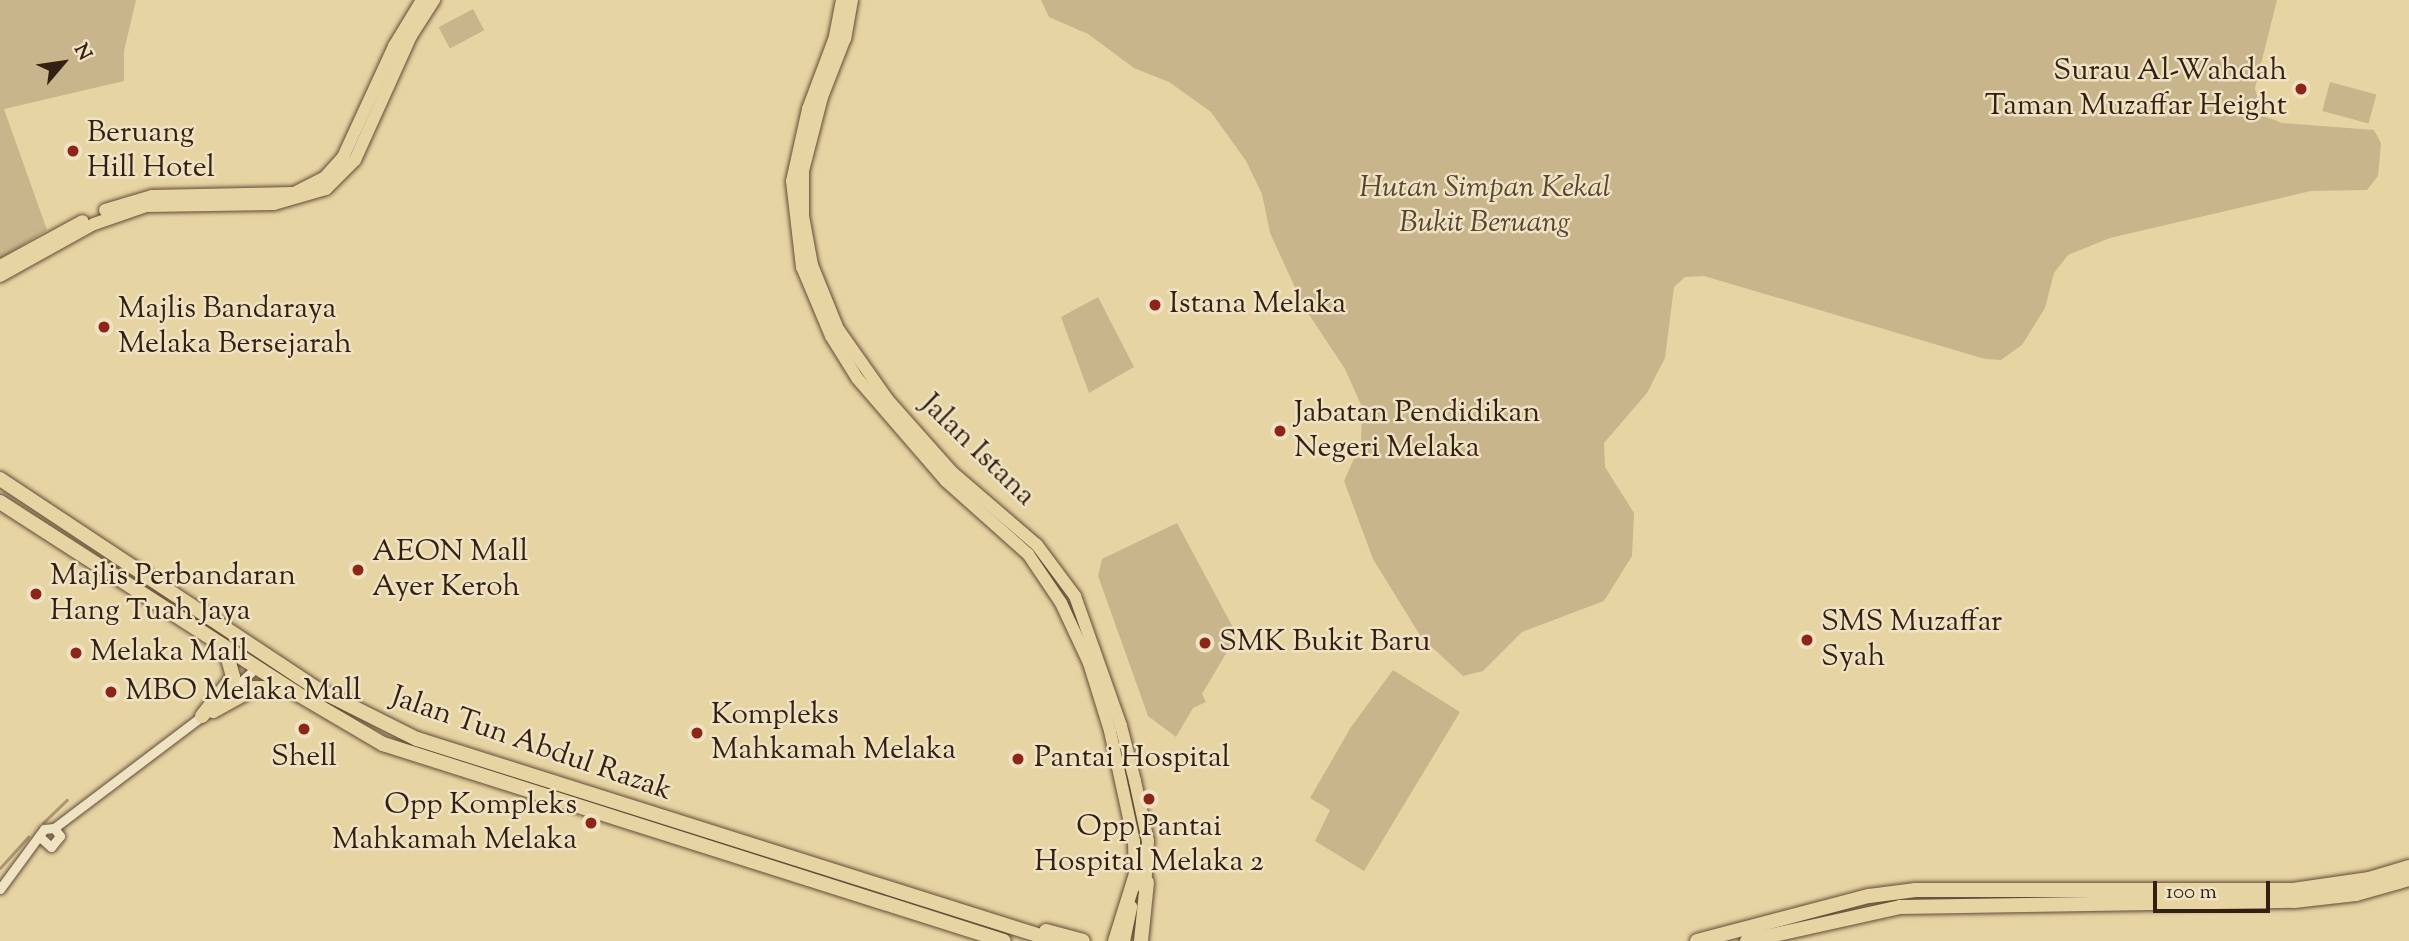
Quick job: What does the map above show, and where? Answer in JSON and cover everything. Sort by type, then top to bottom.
[{"type":"highway","name":"Jalan Tun Abdul Razak","points":[[0,479],[262,662],[289,688],[383,744],[424,761],[1004,941]]},
{"type":"highway","name":"Jalan Tun Abdul Razak","points":[[0,502],[205,634],[375,720],[450,751],[1056,941]]},
{"type":"highway","points":[[202,716],[233,677],[228,658],[205,634]]},
{"type":"highway","points":[[202,716],[255,688],[289,688]]},
{"type":"highway","points":[[1697,941],[1869,896],[1916,890],[2293,890],[2369,879],[2409,867]]},
{"type":"highway","points":[[1747,941],[1900,907],[2294,901],[2356,894],[2409,878]]},
{"type":"highway","points":[[1115,941],[1141,880]]},
{"type":"highway","points":[[1141,880],[1141,941]]},
{"type":"highway","points":[[996,921],[1083,941]]},
{"type":"main road","points":[[0,266],[89,217],[131,200],[170,195],[294,193],[325,177],[343,158],[394,46],[422,0]]},
{"type":"main road","points":[[0,276],[94,224],[146,206],[274,204],[326,189],[355,160],[411,36],[434,0]]},
{"type":"main road","name":"Jalan Istana","points":[[842,0],[835,37],[803,129],[792,181],[802,267],[831,336],[857,378],[946,481],[1042,571],[1079,640],[1124,786],[1141,880],[1124,941]]},
{"type":"main road","name":"Jalan Istana","points":[[852,0],[845,38],[822,97],[803,171],[808,249],[820,290],[850,350],[888,400],[952,472],[1037,545],[1066,580],[1087,624],[1121,726],[1148,841],[1134,941]]},
{"type":"main road","points":[[1013,541],[1031,552],[1054,576],[1066,580],[1063,592],[1074,613],[1079,640]]},
{"type":"street","points":[[42,841],[57,844],[57,831],[68,820],[202,716],[262,662]]},
{"type":"street","points":[[0,889],[42,841],[44,829],[57,831]]},
{"type":"green space","points":[[0,0],[136,0],[124,51],[124,81],[4,109],[47,230],[0,259]]},
{"type":"green space","name":"Hutan Simpan Kekal Bukit Beruang","points":[[1041,0],[2277,0],[2255,88],[2262,115],[2282,123],[2374,130],[2381,143],[2378,176],[2367,190],[2311,191],[2110,238],[2068,255],[2054,273],[2045,308],[2022,345],[2001,360],[1985,359],[1704,276],[1685,277],[1674,287],[1665,358],[1647,393],[1604,443],[1605,467],[1634,513],[1632,556],[1604,601],[1522,632],[1483,671],[1463,676],[1421,637],[1373,559],[1344,481],[1361,443],[1362,407],[1345,369],[1304,307],[1270,233],[1262,194],[1246,161],[1211,112],[1169,82],[1134,68],[1088,34],[1049,17]]},
{"type":"green space","points":[[473,9],[484,30],[450,49],[439,27]]},
{"type":"green space","points":[[2330,82],[2376,94],[2369,123],[2322,111]]},
{"type":"green space","points":[[1098,297],[1134,367],[1089,393],[1061,317]]},
{"type":"green space","points":[[1177,523],[1237,635],[1202,694],[1206,702],[1193,708],[1176,737],[1148,716],[1098,576],[1102,559]]},
{"type":"green space","points":[[1393,670],[1460,712],[1364,871],[1315,841],[1330,810],[1310,798],[1351,727]]},
{"type":"waterway","points":[[43,823],[67,800]]},
{"type":"waterway","points":[[0,868],[28,837]]},
{"type":"place","name":"Surau Al-Wahdah Taman Muzaffar Height","points":[[2301,89]]},
{"type":"place","name":"Beruang Hill Hotel","points":[[73,151]]},
{"type":"place","name":"Istana Melaka","points":[[1155,305]]},
{"type":"place","name":"Majlis Bandaraya Melaka Bersejarah","points":[[104,327]]},
{"type":"place","name":"Jabatan Pendidikan Negeri Melaka","points":[[1280,431]]},
{"type":"place","name":"AEON Mall Ayer Keroh","points":[[358,570]]},
{"type":"place","name":"Majlis Perbandaran Hang Tuah Jaya","points":[[36,594]]},
{"type":"place","name":"SMS Muzaffar Syah","points":[[1807,640]]},
{"type":"place","name":"SMK Bukit Baru","points":[[1205,643]]},
{"type":"place","name":"Melaka Mall","points":[[76,653]]},
{"type":"place","name":"MBO Melaka Mall","points":[[111,692]]},
{"type":"place","name":"Shell","points":[[304,729]]},
{"type":"place","name":"Kompleks Mahkamah Melaka","points":[[697,733]]},
{"type":"place","name":"Pantai Hospital","points":[[1018,759]]},
{"type":"place","name":"Opp Pantai Hospital Melaka 2","points":[[1149,799]]},
{"type":"place","name":"Opp Kompleks Mahkamah Melaka","points":[[591,823]]}]
